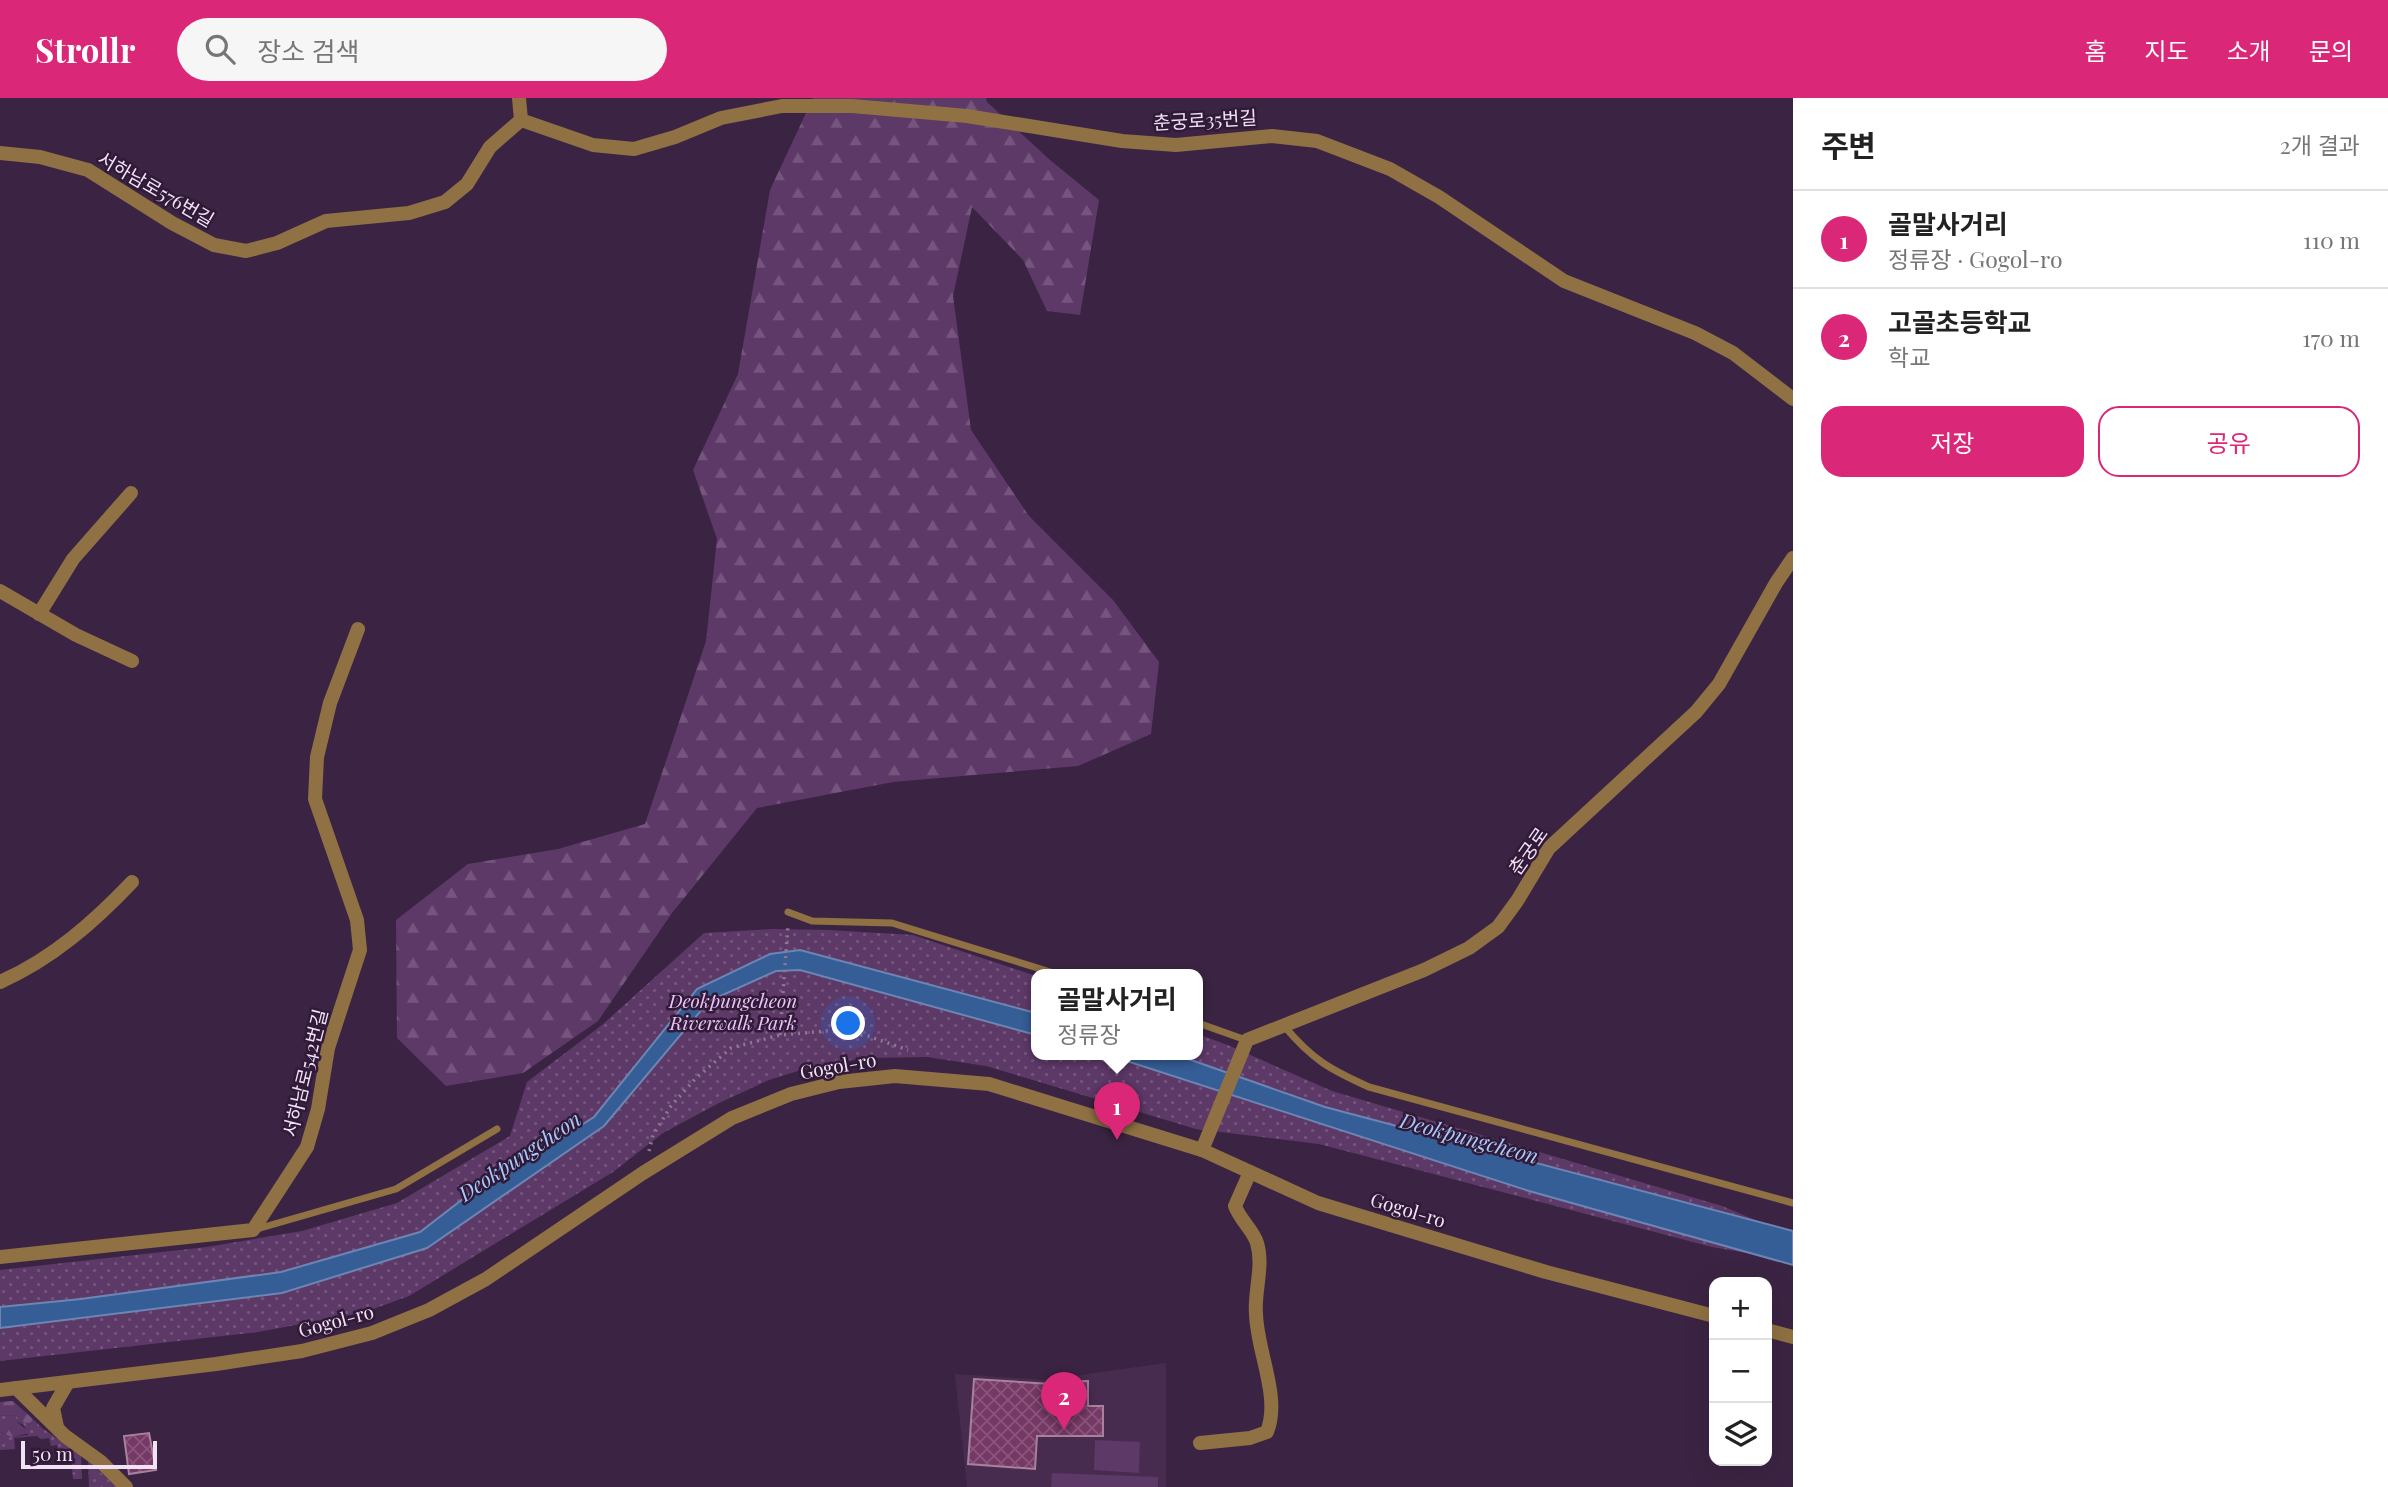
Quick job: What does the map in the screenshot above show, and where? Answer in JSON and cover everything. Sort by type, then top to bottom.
[{"type":"street","points":[[519,98],[521,120]]},
{"type":"street","name":"춘궁로35번길","points":[[521,120],[593,145],[634,149],[721,118],[782,106],[852,106],[967,116],[1122,141],[1177,145],[1272,136],[1317,141],[1390,169],[1439,197],[1564,281],[1695,333],[1733,353],[1793,399]]},
{"type":"street","name":"서하남로576번길","points":[[0,153],[40,157],[88,170],[172,223],[214,245],[246,250],[276,243],[326,221],[410,213],[445,202],[467,184],[490,147],[521,120]]},
{"type":"street","points":[[39,614],[73,559],[131,493]]},
{"type":"street","name":"춘궁로","points":[[1247,1040],[1424,970],[1469,948],[1498,927],[1549,848],[1696,712],[1719,684],[1793,558]]},
{"type":"street","points":[[0,591],[76,635],[132,661]]},
{"type":"street","name":"서하남로542번길","points":[[253,1230],[307,1147],[318,1109],[328,1048],[360,950],[357,920],[315,799],[317,757],[330,702],[358,629]]},
{"type":"street","points":[[0,982],[42,961],[103,913],[132,882]]},
{"type":"street","points":[[1202,1150],[1247,1040]]},
{"type":"street","name":"Gogol-ro","points":[[0,1390],[302,1351],[372,1333],[429,1310],[486,1279],[643,1173],[733,1118],[791,1094],[839,1082],[895,1076],[989,1084],[1202,1150],[1318,1203],[1546,1272],[1709,1315]]},
{"type":"street","points":[[1200,1443],[1250,1438],[1267,1432],[1272,1421],[1272,1403],[1255,1314],[1259,1269],[1257,1242],[1238,1216],[1235,1206],[1250,1172]]},
{"type":"street","points":[[0,1257],[253,1230]]},
{"type":"street","points":[[1772,1331],[1793,1337]]},
{"type":"street","points":[[57,1429],[53,1408],[68,1382]]},
{"type":"street","points":[[16,1388],[57,1429],[101,1462],[126,1487]]},
{"type":"lane","points":[[788,912],[812,921],[892,923],[1041,969]]},
{"type":"lane","points":[[1203,1025],[1247,1040]]},
{"type":"lane","points":[[1284,1026],[1304,1048],[1331,1070],[1369,1087],[1793,1203]]},
{"type":"lane","points":[[253,1230],[396,1189],[497,1129]]},
{"type":"path","points":[[780,1035],[788,912]]},
{"type":"path","points":[[643,1173],[653,1135],[671,1106],[695,1079],[731,1048],[780,1035],[827,1031],[867,1035],[908,1050]]},
{"type":"shaded area","points":[[1166,1363],[1166,1487],[967,1487],[955,1374],[1045,1380]]},
{"type":"green space","points":[[813,98],[986,98],[987,102],[1050,160],[1099,200],[1080,315],[1047,311],[1023,260],[972,207],[953,296],[971,430],[1029,516],[1113,600],[1159,662],[1151,734],[1078,766],[893,782],[757,808],[672,913],[598,1021],[523,1073],[446,1086],[397,1038],[396,920],[468,864],[558,849],[645,824],[706,641],[717,539],[693,470],[738,374],[770,190]]},
{"type":"green space","name":"Deokpungcheon Riverwalk Park","points":[[773,929],[913,935],[1031,974],[1031,1060],[1203,1060],[1203,1036],[1332,1091],[1722,1206],[1793,1236],[1793,1261],[1712,1247],[1319,1144],[1196,1129],[986,1066],[927,1057],[865,1058],[814,1066],[769,1080],[717,1104],[663,1133],[613,1172],[409,1296],[365,1312],[258,1332],[0,1361],[0,1270],[207,1247],[302,1231],[397,1203],[510,1136],[527,1082],[602,1025],[704,933]]},
{"type":"green space","points":[[13,1401],[33,1419],[29,1425],[16,1415],[0,1416],[0,1402]]},
{"type":"green space","points":[[16,1415],[29,1425],[33,1419],[81,1455],[82,1479],[73,1479],[71,1455],[63,1451],[59,1454],[57,1445],[51,1446],[49,1438],[14,1438],[15,1449],[0,1450],[0,1432],[12,1437],[28,1435],[24,1425],[16,1421],[0,1420],[0,1416]]},
{"type":"green space","points":[[0,1420],[16,1421],[30,1433],[12,1437],[0,1432]]},
{"type":"green space","points":[[1095,1440],[1140,1442],[1139,1473],[1094,1470]]},
{"type":"green space","points":[[88,1460],[116,1487],[89,1487]]},
{"type":"green space","points":[[1052,1473],[1158,1477],[1158,1487],[1051,1487]]},
{"type":"water","name":"Deokpungcheon","points":[[800,950],[1031,1012],[1031,1034],[800,970],[776,971],[709,1001],[604,1126],[427,1248],[282,1293],[0,1328],[0,1307],[281,1272],[420,1232],[524,1152],[553,1143],[594,1117],[697,989],[770,954]]},
{"type":"water","points":[[1124,1060],[1191,1060],[1325,1107],[1793,1231],[1793,1265],[1529,1191]]},
{"type":"building","points":[[974,1379],[1051,1384],[1088,1381],[1088,1406],[1103,1406],[1103,1436],[1037,1436],[1035,1469],[968,1464]]},
{"type":"building","points":[[149,1433],[156,1470],[129,1474],[124,1436]]},
{"type":"place","name":"골말사거리","points":[[1117,1140]]},
{"type":"place","name":"고골초등학교","points":[[1064,1430]]}]
